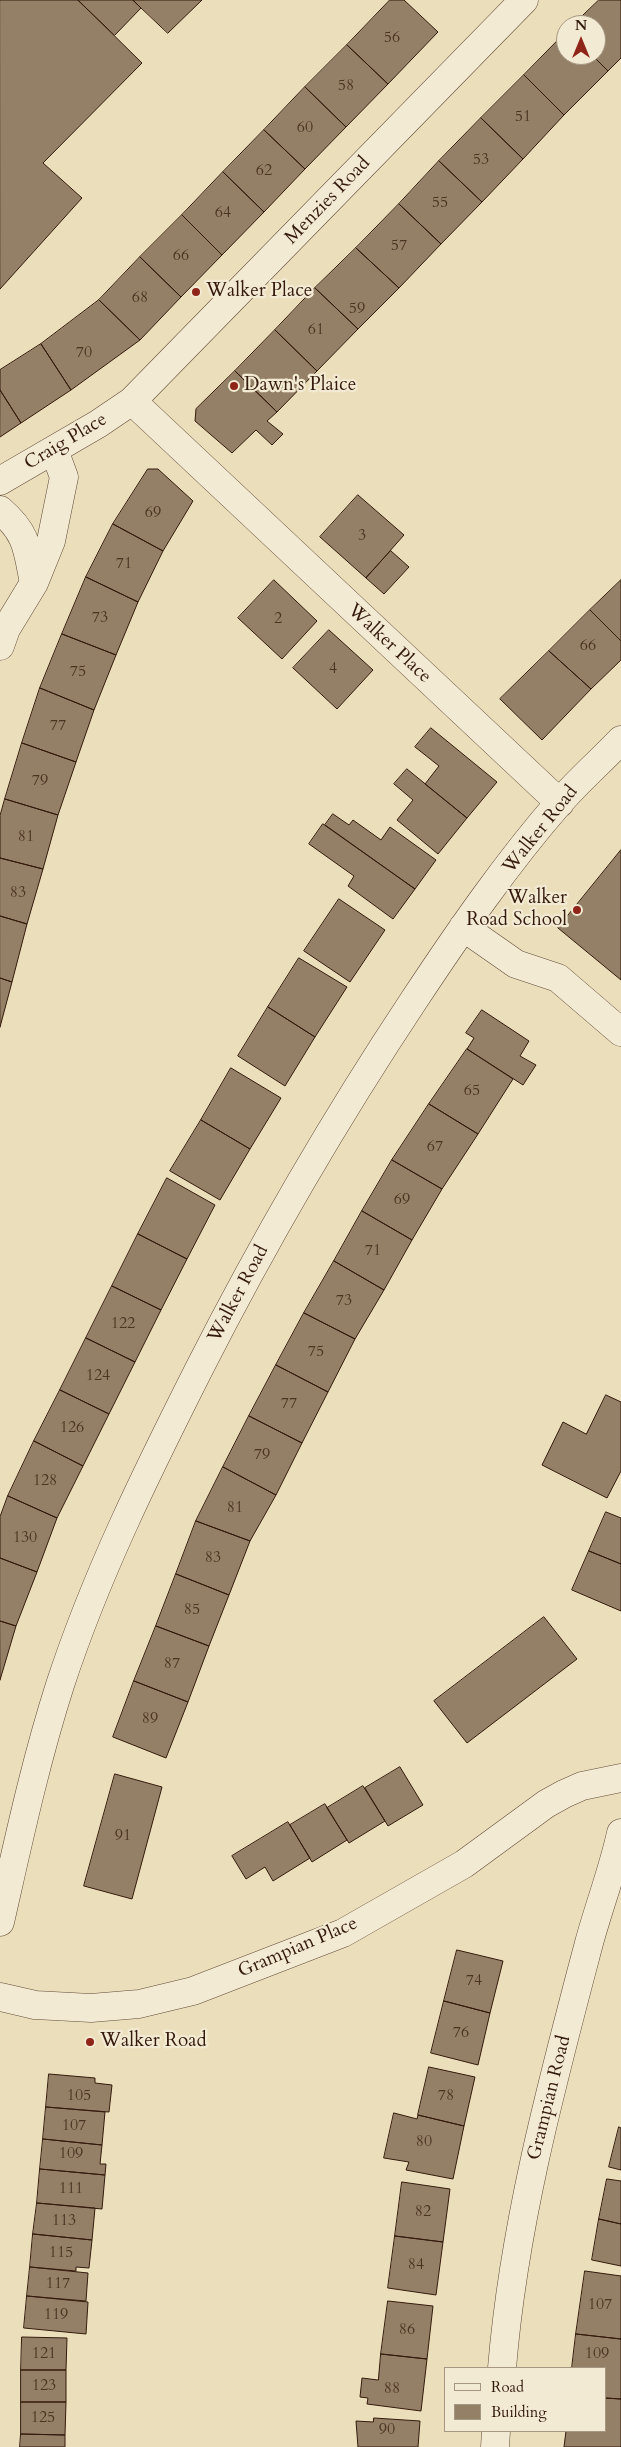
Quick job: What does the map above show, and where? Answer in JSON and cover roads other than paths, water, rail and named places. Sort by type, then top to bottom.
[{"type":"street","name":"Menzies Road","points":[[132,402],[524,0]]},
{"type":"street","name":"Craig Place","points":[[0,481],[132,402]]},
{"type":"street","name":"Walker Place","points":[[132,402],[560,803]]},
{"type":"street","points":[[0,646],[6,629],[34,583],[51,541],[64,477],[54,450]]},
{"type":"street","points":[[0,510],[17,525],[26,546],[34,583]]},
{"type":"street","name":"Walker Road","points":[[0,1922],[38,1758],[61,1683],[115,1543],[146,1476],[244,1282],[302,1177],[381,1050],[463,927],[560,803],[621,740]]},
{"type":"street","points":[[463,927],[516,964],[558,978],[621,1032]]},
{"type":"street","name":"Grampian Place","points":[[0,1997],[35,2005],[91,2008],[139,2004],[193,1991],[343,1933],[464,1864],[546,1804],[582,1786],[621,1778]]},
{"type":"street","name":"Grampian Road","points":[[502,2367],[516,2255],[530,2179],[552,2084],[621,1834]]},
{"type":"street","points":[[495,2447],[496,2432]]},
{"type":"place","name":"Walker Place","points":[[196,292]]},
{"type":"place","name":"Dawn's Plaice","points":[[234,386]]},
{"type":"place","name":"Walker Road School","points":[[577,910]]},
{"type":"place","name":"Walker Road","points":[[90,2042]]}]
